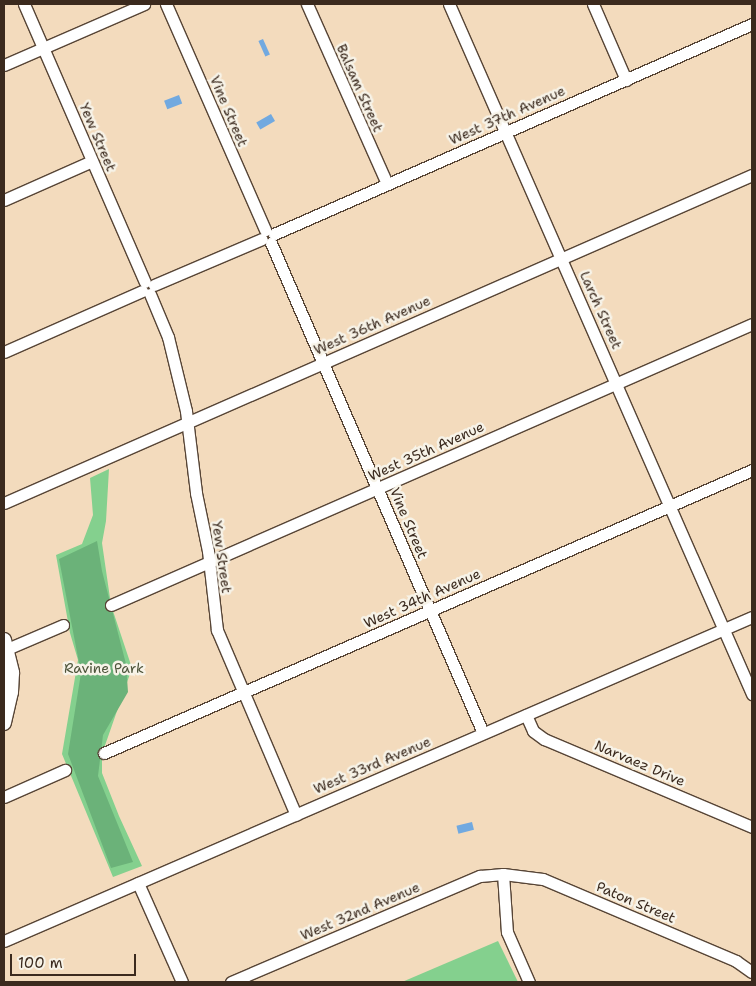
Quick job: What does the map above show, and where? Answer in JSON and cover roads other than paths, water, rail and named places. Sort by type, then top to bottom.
[{"type":"main road","points":[[4,723],[11,692],[12,673],[5,644]]},
{"type":"street","name":"Yew Street","points":[[24,4],[168,337],[188,422],[217,630],[296,815]]},
{"type":"street","points":[[4,65],[144,4]]},
{"type":"street","name":"Vine Street","points":[[166,4],[483,734]]},
{"type":"street","name":"Balsam Street","points":[[307,4],[387,184]]},
{"type":"street","name":"Larch Street","points":[[449,4],[752,694]]},
{"type":"street","points":[[592,4],[626,80]]},
{"type":"street","name":"West 37th Avenue","points":[[4,352],[752,24]]},
{"type":"street","points":[[4,200],[92,161]]},
{"type":"street","name":"West 36th Avenue","points":[[4,503],[752,175]]},
{"type":"street","name":"West 35th Avenue","points":[[111,605],[752,324]]},
{"type":"street","name":"West 34th Avenue","points":[[104,753],[752,470]]},
{"type":"street","name":"West 33rd Avenue","points":[[4,941],[752,617]]},
{"type":"street","points":[[5,644],[63,626]]},
{"type":"street","name":"Narvaez Drive","points":[[526,715],[534,731],[544,739],[752,826]]},
{"type":"street","points":[[4,797],[65,770]]},
{"type":"street","points":[[503,874],[507,932],[529,982]]},
{"type":"street","name":"Paton Street","points":[[503,874],[543,879],[736,961],[752,972]]},
{"type":"street","name":"West 32nd Avenue","points":[[231,982],[480,876],[503,874]]},
{"type":"street","points":[[138,883],[182,982]]},
{"type":"water","points":[[263,39],[270,55],[265,57],[258,41]]},
{"type":"water","points":[[179,95],[182,103],[167,109],[164,101]]},
{"type":"water","points":[[271,114],[275,121],[260,129],[256,122]]},
{"type":"water","points":[[472,822],[474,830],[458,834],[456,826]]},
{"type":"park label","name":"Ravine Park","points":[[104,668]]}]
